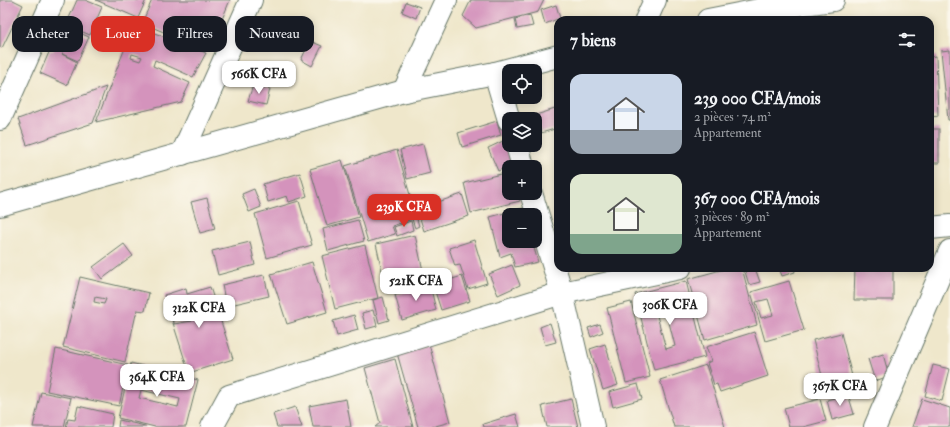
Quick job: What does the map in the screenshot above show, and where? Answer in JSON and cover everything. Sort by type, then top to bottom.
[{"type":"street","points":[[0,119],[52,0]]},
{"type":"street","points":[[182,154],[251,0]]},
{"type":"street","points":[[404,91],[446,0]]},
{"type":"street","points":[[648,16],[655,0]]},
{"type":"street","points":[[728,16],[759,10],[833,0]]},
{"type":"street","points":[[0,205],[404,91],[495,73],[554,57]]},
{"type":"street","points":[[495,73],[507,112]]},
{"type":"street","points":[[533,200],[554,268]]},
{"type":"street","points":[[934,228],[950,226]]},
{"type":"street","points":[[875,427],[950,251]]},
{"type":"street","points":[[555,272],[562,294],[593,427]]},
{"type":"street","points":[[212,427],[229,396],[562,294],[662,272]]},
{"type":"building","points":[[0,0],[13,0],[23,5],[18,16],[12,16],[12,28],[2,48],[0,47]]},
{"type":"building","points":[[77,0],[85,0],[102,7],[98,16],[91,16],[90,35],[83,32],[83,16],[70,16]]},
{"type":"building","points":[[96,0],[146,0],[139,16],[133,16]]},
{"type":"building","points":[[152,0],[230,0],[223,16],[163,16],[163,32],[155,28],[155,16],[145,16]]},
{"type":"building","points":[[471,0],[544,0],[538,12],[476,28],[463,16]]},
{"type":"building","points":[[406,2],[420,7],[416,18],[402,12]]},
{"type":"building","points":[[556,5],[559,16],[554,16],[554,20],[545,24],[541,10]]},
{"type":"building","points":[[530,15],[533,26],[517,29],[515,19]]},
{"type":"building","points":[[155,33],[163,36],[163,52],[206,53],[193,77],[155,60],[153,66],[190,83],[181,102],[96,122],[123,52],[155,52]],"holes":[[[132,54],[142,57],[140,61],[131,58]]]},
{"type":"building","points":[[83,34],[89,37],[83,50]]},
{"type":"building","points":[[314,43],[322,46],[312,66],[301,60],[305,52],[314,52]]},
{"type":"building","points":[[950,50],[950,120],[948,120],[941,51]]},
{"type":"building","points":[[49,52],[82,52],[78,61],[62,54],[77,62],[67,85],[40,73]]},
{"type":"building","points":[[934,56],[936,56],[938,116],[934,116]]},
{"type":"building","points":[[253,85],[270,89],[266,105],[248,101]]},
{"type":"building","points":[[106,87],[93,123],[27,145],[18,119]]},
{"type":"building","points":[[554,109],[554,129],[542,133],[542,113]]},
{"type":"building","points":[[497,121],[501,135],[462,147],[458,133]]},
{"type":"building","points":[[934,129],[939,129],[939,163],[934,163]]},
{"type":"building","points":[[502,141],[502,152],[508,152],[511,160],[502,160],[502,169],[498,171],[488,148]]},
{"type":"building","points":[[423,144],[430,173],[407,179],[400,150]]},
{"type":"building","points":[[397,150],[419,226],[415,228],[412,219],[392,226],[395,234],[368,242],[345,166]]},
{"type":"building","points":[[342,160],[359,217],[327,226],[310,169]]},
{"type":"building","points":[[300,173],[307,196],[289,202],[287,196],[268,202],[263,184]]},
{"type":"building","points":[[502,174],[502,200],[520,201],[471,213],[464,183]]},
{"type":"building","points":[[254,189],[261,207],[249,212],[242,194]]},
{"type":"building","points":[[462,194],[469,216],[424,231],[417,209]]},
{"type":"building","points":[[207,198],[215,229],[200,233],[191,202]]},
{"type":"building","points":[[299,201],[312,245],[267,258],[255,214]]},
{"type":"building","points":[[502,214],[502,248],[534,248],[538,262],[515,267],[511,253],[500,257],[490,217]]},
{"type":"building","points":[[358,220],[364,241],[328,251],[323,229]]},
{"type":"building","points":[[411,221],[413,230],[397,236],[394,227]]},
{"type":"building","points":[[415,235],[426,284],[387,293],[376,244]]},
{"type":"building","points":[[474,240],[487,283],[468,289],[460,265],[455,266],[449,248]]},
{"type":"building","points":[[250,242],[255,265],[218,275],[212,251]]},
{"type":"building","points":[[124,244],[133,256],[102,279],[93,267]]},
{"type":"building","points":[[365,245],[378,298],[335,309],[322,256]]},
{"type":"building","points":[[312,262],[327,312],[287,324],[271,274]]},
{"type":"building","points":[[512,265],[520,285],[498,295],[489,274]]},
{"type":"building","points":[[713,272],[743,272],[757,325],[705,340],[688,279]]},
{"type":"building","points":[[745,272],[756,272],[760,282],[749,285]]},
{"type":"building","points":[[780,272],[795,272],[782,276]]},
{"type":"building","points":[[855,272],[893,272],[893,300],[854,300]]},
{"type":"building","points":[[264,275],[269,296],[226,306],[222,285]]},
{"type":"building","points":[[462,276],[470,301],[441,310],[433,285]]},
{"type":"building","points":[[80,277],[149,293],[145,311],[137,310],[125,362],[63,347]],"holes":[[[95,297],[106,299],[104,304],[94,302]]]},
{"type":"building","points":[[686,281],[705,357],[654,370],[635,294]],"holes":[[[663,299],[675,346],[666,349],[653,301]]]},
{"type":"building","points":[[789,281],[804,330],[765,341],[751,292]],"holes":[[[768,299],[773,315],[761,318],[756,302]]]},
{"type":"building","points":[[430,285],[436,310],[402,320],[395,295]]},
{"type":"building","points":[[210,287],[233,359],[189,373],[164,295],[186,288],[187,294]],"holes":[[[190,310],[192,321],[174,324],[173,312]]]},
{"type":"building","points":[[383,297],[389,320],[379,323],[373,300]]},
{"type":"building","points":[[631,302],[650,377],[626,383],[607,308]]},
{"type":"building","points":[[373,310],[377,326],[366,329],[362,313]]},
{"type":"building","points":[[354,315],[358,330],[337,336],[333,321]]},
{"type":"building","points":[[550,323],[556,342],[545,345],[540,327]]},
{"type":"building","points":[[600,324],[603,332],[591,337],[588,328]]},
{"type":"building","points":[[754,332],[768,376],[720,392],[717,384],[714,385],[707,363],[711,361],[706,347]]},
{"type":"building","points":[[841,333],[855,388],[827,396],[813,340]]},
{"type":"building","points":[[429,344],[450,422],[432,427],[418,427],[397,353]]},
{"type":"building","points":[[605,344],[618,385],[603,390],[590,349]]},
{"type":"building","points":[[56,349],[128,365],[119,406],[47,391]]},
{"type":"building","points":[[883,354],[889,376],[875,381],[868,359]]},
{"type":"building","points":[[395,359],[413,427],[375,427],[380,423],[365,368]]},
{"type":"building","points":[[131,363],[198,380],[186,427],[155,427],[118,418]],"holes":[[[141,390],[180,399],[178,407],[139,398]]]},
{"type":"building","points":[[706,365],[725,427],[674,427],[660,380]]},
{"type":"building","points":[[933,365],[950,369],[942,401],[925,396]]},
{"type":"building","points":[[638,384],[642,399],[613,407],[609,392]]},
{"type":"building","points":[[41,392],[71,398],[64,427],[33,427]]},
{"type":"building","points":[[848,394],[854,414],[832,420],[827,400]]},
{"type":"building","points":[[346,399],[351,427],[313,427],[309,406]]},
{"type":"building","points":[[571,399],[578,427],[547,427],[542,406]]},
{"type":"building","points":[[820,399],[826,421],[803,427],[789,427],[784,408]]},
{"type":"building","points":[[922,399],[950,408],[950,427],[912,427]]},
{"type":"building","points":[[78,406],[113,414],[111,427],[66,427],[68,419],[75,420]]},
{"type":"building","points":[[295,407],[302,427],[277,427],[273,414]]},
{"type":"building","points":[[516,414],[520,427],[484,427],[483,424]]},
{"type":"building","points":[[119,420],[145,426],[145,427],[118,427]]}]
